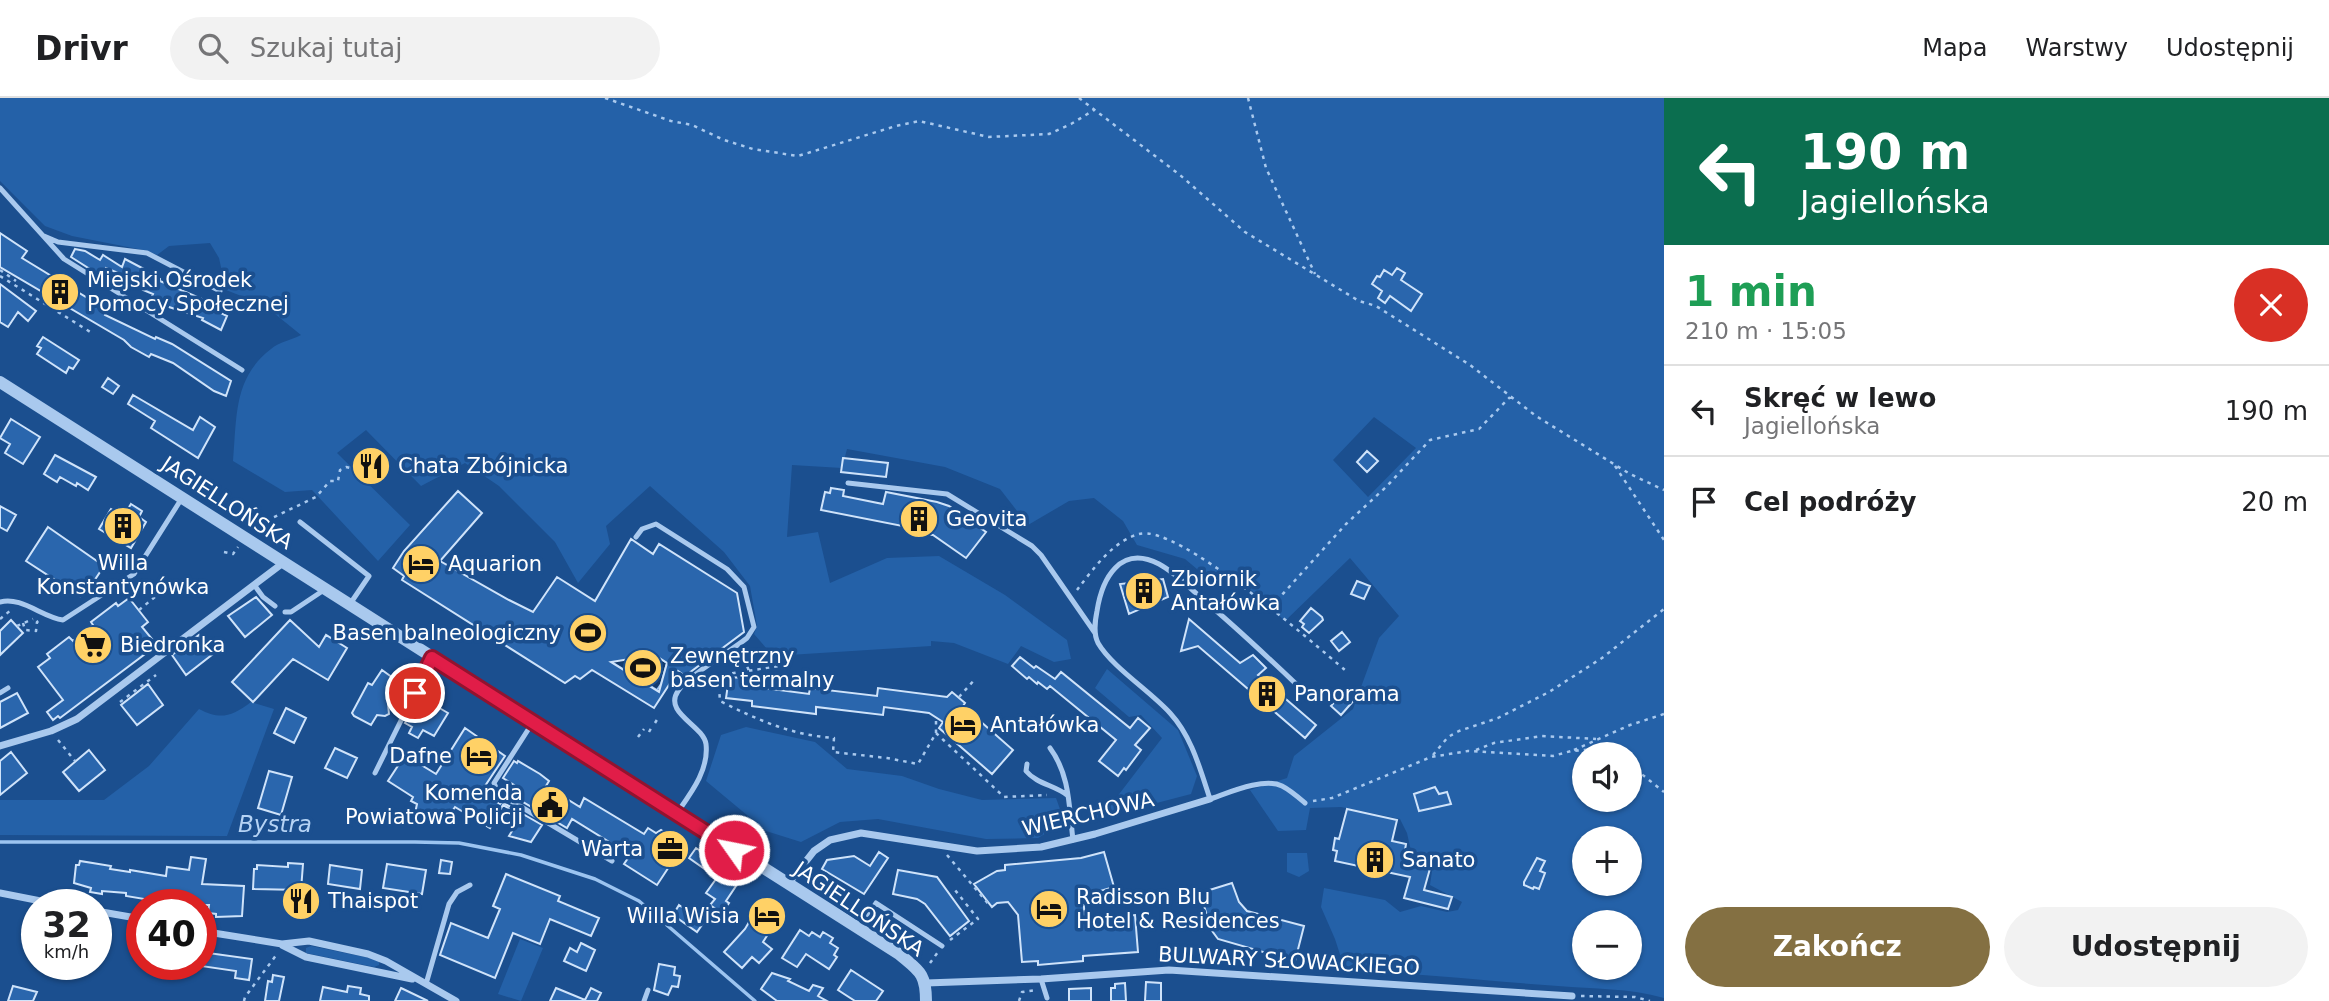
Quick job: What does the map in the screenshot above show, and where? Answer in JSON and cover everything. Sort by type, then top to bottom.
[{"type":"street","name":"JAGIELLOŃSKA","points":[[0,382],[899,954],[918,970],[926,983],[926,1001]]},
{"type":"street","points":[[0,746],[51,731],[77,719],[284,563]]},
{"type":"street","name":"WIERCHOWA","points":[[788,884],[814,851],[830,840],[861,833],[977,851],[1041,847],[1210,799]]},
{"type":"street","points":[[0,894],[21,898]]},
{"type":"street","points":[[217,933],[282,944],[309,941],[368,954],[386,961],[456,1001]]},
{"type":"street","points":[[282,944],[306,957],[393,974],[426,984]]},
{"type":"street","name":"BULWARY SŁOWACKIEGO","points":[[926,983],[1041,979],[1169,970],[1572,996]]},
{"type":"lane","points":[[0,188],[64,259],[242,370]]},
{"type":"lane","points":[[41,234],[58,242],[147,253],[220,291]]},
{"type":"lane","points":[[848,482],[947,494],[1041,555],[1095,633]]},
{"type":"lane","points":[[0,601],[16,601],[45,616],[63,620],[134,574],[182,498]]},
{"type":"lane","points":[[300,523],[369,576],[350,604]]},
{"type":"lane","points":[[636,537],[642,529],[656,524],[727,569],[744,587],[754,627],[747,638],[676,693],[675,700],[680,714],[701,732],[706,746],[701,774],[677,813]]},
{"type":"lane","points":[[1306,803],[1281,785],[1266,784],[1210,799],[1199,765],[1183,730],[1170,713],[1097,642],[1095,633],[1100,592],[1106,578],[1126,561],[1147,559],[1160,565],[1183,582],[1314,701]]},
{"type":"lane","points":[[255,586],[263,597],[275,606]]},
{"type":"lane","points":[[285,611],[291,612],[325,589]]},
{"type":"lane","points":[[375,773],[432,658]]},
{"type":"lane","points":[[0,693],[8,688]]},
{"type":"lane","points":[[533,722],[494,783],[498,793],[612,862]]},
{"type":"lane","points":[[1050,748],[1066,779],[1073,840]]},
{"type":"lane","points":[[1027,764],[1026,771],[1030,776],[1068,795]]},
{"type":"lane","points":[[426,984],[449,904],[457,891],[470,886]]},
{"type":"lane","points":[[859,930],[876,903],[942,946]]},
{"type":"lane","points":[[1041,979],[1047,998]]},
{"type":"lane","points":[[644,1001],[648,990]]},
{"type":"path","points":[[605,98],[671,121],[692,125],[724,140],[753,149],[798,156],[919,121],[989,137],[1049,134],[1094,109]]},
{"type":"path","points":[[1079,98],[1180,175],[1245,232],[1359,301],[1376,306],[1458,357],[1510,397],[1613,463],[1664,490]]},
{"type":"path","points":[[1248,98],[1266,168],[1315,274]]},
{"type":"path","points":[[0,270],[16,281]]},
{"type":"path","points":[[0,276],[92,333]]},
{"type":"path","points":[[1271,607],[1346,524],[1386,487],[1430,440],[1479,429],[1510,397]]},
{"type":"path","points":[[1613,463],[1664,540]]},
{"type":"path","points":[[251,528],[316,497],[330,481],[338,481],[340,470],[346,467],[362,471]]},
{"type":"path","points":[[1071,599],[1094,568],[1116,546],[1142,533],[1157,534],[1180,544],[1271,607],[1345,670]]},
{"type":"path","points":[[224,552],[233,554],[240,544]]},
{"type":"path","points":[[139,610],[161,592]]},
{"type":"path","points":[[1431,757],[1448,737],[1498,718],[1549,692],[1602,658],[1664,609]]},
{"type":"path","points":[[17,626],[23,623],[25,630],[36,631],[37,622],[45,616]]},
{"type":"path","points":[[737,646],[749,671]]},
{"type":"path","points":[[786,665],[721,675],[720,701],[760,720],[806,736],[834,738],[832,752],[918,764],[936,733],[936,717]]},
{"type":"path","points":[[120,702],[156,675]]},
{"type":"path","points":[[959,697],[976,678]]},
{"type":"path","points":[[1475,750],[1544,756],[1571,751],[1664,714]]},
{"type":"path","points":[[649,732],[658,718]]},
{"type":"path","points":[[638,737],[644,729]]},
{"type":"path","points":[[936,733],[1004,797],[1068,795]]},
{"type":"path","points":[[54,734],[75,761]]},
{"type":"path","points":[[1306,803],[1332,798],[1431,757],[1475,750],[1494,743],[1542,736],[1596,739]]},
{"type":"path","points":[[1642,774],[1664,792]]},
{"type":"path","points":[[947,855],[991,907]]},
{"type":"path","points":[[942,946],[978,919],[955,890]]},
{"type":"path","points":[[244,1001],[282,944]]},
{"type":"path","points":[[930,963],[934,957]]},
{"type":"path","points":[[1019,1001],[1022,992],[1043,989]]},
{"type":"path","points":[[1572,996],[1635,997],[1650,1001]]},
{"type":"shaded area","points":[[0,98],[1664,98],[1664,998],[1611,989],[1345,970],[1321,907],[1324,888],[1385,900],[1400,912],[1421,906],[1447,912],[1458,910],[1462,902],[1430,885],[1433,864],[1411,851],[1400,819],[1341,807],[1310,808],[1306,830],[1278,831],[1250,790],[1287,778],[1294,756],[1353,709],[1379,638],[1399,616],[1350,558],[1285,621],[1229,570],[1216,585],[1185,559],[1137,545],[1123,521],[1094,498],[1069,501],[1028,525],[1000,489],[945,467],[847,449],[842,468],[792,465],[787,537],[818,532],[830,583],[887,558],[939,556],[1005,595],[1067,640],[1071,659],[1054,662],[1021,646],[1008,664],[954,643],[931,641],[931,646],[773,656],[754,634],[757,626],[750,586],[724,552],[650,486],[606,526],[610,544],[578,583],[555,542],[499,486],[465,463],[421,486],[366,430],[337,453],[410,525],[378,561],[312,490],[285,492],[233,461],[239,400],[250,373],[259,360],[274,347],[301,335],[264,305],[226,290],[219,258],[210,243],[169,246],[157,255],[72,236],[45,226],[0,181]],"holes":[[[1374,417],[1416,448],[1368,497],[1333,460]]]},
{"type":"shaded area","name":"Zewnętrzny basen termalny","points":[[647,650],[667,663],[657,690],[602,656],[636,658]]},
{"type":"shaded area","points":[[1107,669],[1178,730],[1197,776],[1191,794],[1088,821],[1088,810],[1110,806],[1162,738],[1141,715],[1129,717],[1095,688]]},
{"type":"shaded area","points":[[251,702],[274,709],[227,836],[0,835],[0,800],[104,800],[149,766],[199,709],[219,716],[231,714]]},
{"type":"shaded area","points":[[746,727],[815,742],[847,769],[902,776],[982,800],[1056,798],[1061,812],[1058,826],[1038,838],[986,839],[878,819],[840,822],[801,842],[766,831],[706,781],[721,735]]},
{"type":"shaded area","points":[[1287,853],[1307,853],[1309,871],[1299,877],[1287,872]]},
{"type":"shaded area","points":[[520,939],[543,948],[521,1001],[498,994]]},
{"type":"shaded area","points":[[311,946],[375,959],[379,961],[379,965],[374,967],[306,953],[306,948]]},
{"type":"building","points":[[0,233],[27,251],[22,258],[107,310],[105,315],[155,339],[156,337],[172,344],[231,381],[226,396],[173,363],[151,354],[149,357],[131,347],[124,340],[0,267]]},
{"type":"building","points":[[75,249],[85,251],[100,260],[103,255],[122,267],[125,259],[160,281],[202,299],[209,307],[227,316],[221,330],[202,320],[203,318],[169,307],[128,277],[106,268],[101,276],[71,257]]},
{"type":"building","points":[[1397,268],[1405,273],[1401,280],[1422,294],[1411,311],[1390,296],[1385,303],[1378,298],[1382,291],[1372,284],[1384,270],[1392,275]]},
{"type":"building","points":[[0,284],[36,311],[28,321],[18,312],[8,327],[0,322]]},
{"type":"building","points":[[43,337],[79,360],[73,369],[69,367],[66,373],[37,354],[41,348],[37,346]]},
{"type":"building","points":[[108,378],[119,386],[113,394],[102,387]]},
{"type":"building","points":[[133,395],[193,430],[200,417],[215,427],[198,458],[151,428],[155,421],[128,404]]},
{"type":"building","points":[[11,419],[40,437],[23,464],[5,453],[10,444],[0,438]]},
{"type":"building","points":[[1367,451],[1378,461],[1367,472],[1357,462]]},
{"type":"building","points":[[55,455],[96,477],[88,490],[60,477],[57,482],[44,474]]},
{"type":"building","points":[[362,456],[381,472],[373,481],[354,465]]},
{"type":"building","points":[[843,458],[888,463],[886,477],[841,472]]},
{"type":"building","name":"Geovita","points":[[831,488],[844,490],[843,496],[883,504],[886,492],[937,502],[949,506],[986,532],[966,558],[933,535],[918,533],[918,529],[821,510],[825,492],[830,493]]},
{"type":"building","points":[[458,491],[482,513],[440,561],[533,612],[557,577],[595,601],[631,539],[653,554],[659,544],[737,593],[744,632],[685,676],[678,671],[654,708],[592,670],[580,679],[575,676],[565,683],[402,580],[404,576],[393,568],[404,551]],"holes":[[[647,650],[667,663],[659,692],[611,662],[636,658]]]},
{"type":"building","name":"Willa Konstantynówka","points":[[131,504],[142,511],[139,517],[146,522],[131,548],[99,529],[111,509],[116,512],[119,508],[126,512]]},
{"type":"building","points":[[0,506],[16,515],[7,531],[0,527]]},
{"type":"building","points":[[48,527],[104,566],[80,596],[26,561]]},
{"type":"building","name":"Zbiornik Antałówka","points":[[1163,579],[1168,597],[1129,614],[1120,584]]},
{"type":"building","points":[[1357,581],[1370,586],[1364,599],[1351,594]]},
{"type":"building","points":[[256,597],[272,615],[245,637],[228,616]]},
{"type":"building","name":"Biedronka","points":[[129,598],[148,622],[142,627],[157,645],[60,718],[58,716],[53,720],[47,712],[63,700],[38,667],[50,658],[47,654],[69,637],[73,641],[93,625],[91,622],[116,603],[118,606]]},
{"type":"building","points":[[1311,608],[1323,620],[1309,633],[1300,621]]},
{"type":"building","name":"Panorama","points":[[1189,619],[1240,663],[1253,655],[1266,668],[1258,675],[1316,725],[1305,738],[1198,646],[1181,651]]},
{"type":"building","points":[[11,620],[23,633],[0,655],[0,631]]},
{"type":"building","points":[[290,620],[319,647],[326,635],[347,648],[328,680],[293,659],[253,702],[232,682]]},
{"type":"building","points":[[1342,632],[1350,642],[1339,651],[1331,641]]},
{"type":"building","points":[[199,635],[213,654],[186,675],[172,655]]},
{"type":"building","points":[[1020,657],[1055,679],[1061,672],[1130,728],[1138,718],[1150,728],[1135,745],[1141,750],[1126,770],[1124,768],[1118,776],[1099,761],[1116,740],[1050,686],[1047,689],[1029,677],[1027,679],[1012,666]]},
{"type":"building","points":[[382,670],[400,683],[388,704],[389,714],[377,715],[371,725],[352,713],[368,683],[372,685]]},
{"type":"building","name":"Antałówka","points":[[729,677],[757,679],[756,687],[809,694],[810,688],[877,696],[878,688],[947,697],[952,692],[965,703],[963,706],[1013,750],[992,774],[939,728],[943,722],[929,713],[884,707],[883,715],[816,707],[816,714],[752,706],[752,701],[726,698]]},
{"type":"building","points":[[148,684],[163,705],[137,725],[121,705]]},
{"type":"building","points":[[1344,690],[1355,699],[1341,715],[1331,706]]},
{"type":"building","points":[[17,693],[28,713],[0,728],[0,702]]},
{"type":"building","points":[[422,698],[448,713],[434,736],[423,730],[418,738],[409,733],[412,727],[405,723]]},
{"type":"building","points":[[286,708],[306,718],[294,743],[274,733]]},
{"type":"building","points":[[465,728],[505,756],[481,792],[542,825],[531,842],[509,836],[521,816],[503,805],[490,828],[455,807],[444,823],[414,818],[417,804],[411,801],[413,797],[388,781],[405,755],[436,774]]},
{"type":"building","points":[[335,748],[357,758],[347,778],[325,768]]},
{"type":"building","points":[[89,750],[105,770],[79,791],[63,772]]},
{"type":"building","points":[[11,752],[27,773],[0,795],[0,761]]},
{"type":"building","points":[[514,761],[540,774],[549,781],[546,786],[580,807],[584,798],[644,834],[648,828],[656,833],[661,830],[671,837],[669,840],[682,847],[657,885],[624,864],[637,845],[611,843],[572,819],[567,828],[508,793],[514,785],[503,778]]},
{"type":"building","points":[[269,771],[292,777],[281,815],[258,808]]},
{"type":"building","points":[[1435,787],[1439,794],[1447,792],[1451,804],[1419,811],[1414,794]]},
{"type":"building","name":"Sanato","points":[[1347,809],[1397,820],[1392,841],[1406,844],[1404,856],[1431,865],[1424,890],[1452,897],[1448,909],[1404,898],[1410,877],[1335,861],[1335,838],[1339,839]]},
{"type":"building","points":[[696,848],[716,861],[709,872],[689,858]]},
{"type":"building","points":[[879,852],[888,858],[864,894],[822,869],[827,860],[854,856],[870,866]]},
{"type":"building","name":"Radisson Blu Hotel & Residences","points":[[1104,852],[1114,887],[1083,896],[1085,919],[1135,915],[1138,952],[1083,956],[1083,961],[1038,965],[1038,961],[1022,962],[1018,915],[1008,902],[997,903],[992,907],[974,884],[997,871],[1005,870],[1005,865],[1081,858]]},
{"type":"building","points":[[191,857],[206,859],[202,884],[244,886],[242,916],[217,917],[217,889],[126,889],[126,893],[112,892],[112,889],[91,889],[74,883],[76,865],[79,865],[80,861],[111,866],[110,869],[166,876],[167,867],[189,870]]},
{"type":"building","points":[[1537,858],[1545,861],[1540,871],[1545,873],[1539,889],[1533,889],[1524,885],[1524,882]]},
{"type":"building","points":[[441,860],[452,862],[450,874],[439,873]]},
{"type":"building","points":[[288,863],[303,864],[301,890],[253,889],[254,869],[257,869],[257,865],[288,867]]},
{"type":"building","points":[[387,864],[426,870],[422,894],[383,888]]},
{"type":"building","points":[[330,865],[362,870],[360,889],[328,884]]},
{"type":"building","points":[[898,870],[937,877],[969,921],[950,936],[925,904],[917,899],[893,894]]},
{"type":"building","points":[[721,872],[738,883],[726,901],[729,903],[722,913],[710,905],[715,899],[706,893]]},
{"type":"building","points":[[506,874],[560,896],[558,901],[599,918],[591,936],[550,919],[540,944],[513,933],[495,978],[440,955],[451,923],[488,938],[500,909],[493,906]]},
{"type":"building","points":[[1232,883],[1239,902],[1247,911],[1304,926],[1295,961],[1218,939],[1207,924],[1209,922],[1200,893]]},
{"type":"building","name":"Thaispot","points":[[292,895],[307,897],[306,913],[291,912]]},
{"type":"building","points":[[762,900],[779,911],[767,929],[770,931],[763,942],[772,949],[759,963],[752,957],[742,968],[724,952],[745,929]]},
{"type":"building","points":[[679,905],[704,922],[697,932],[673,915]]},
{"type":"building","points":[[800,930],[809,936],[812,932],[820,937],[823,932],[833,938],[830,943],[838,948],[834,955],[837,957],[829,969],[806,954],[797,967],[782,958]]},
{"type":"building","points":[[581,943],[595,950],[586,971],[564,961],[570,948],[577,952]]},
{"type":"building","points":[[217,954],[252,959],[249,980],[235,978],[236,971],[217,968]]},
{"type":"building","points":[[659,964],[675,967],[674,975],[680,976],[678,987],[672,986],[668,995],[654,990]]},
{"type":"building","points":[[851,970],[883,991],[876,1001],[855,1001],[838,990]]},
{"type":"building","points":[[772,973],[790,979],[788,981],[809,991],[813,985],[823,988],[818,996],[827,1001],[777,1001],[761,989]]},
{"type":"building","points":[[273,975],[284,977],[279,1001],[265,1001],[268,981],[272,982]]},
{"type":"building","points":[[1146,982],[1161,983],[1161,1001],[1145,1001]]},
{"type":"building","points":[[1125,983],[1126,1001],[1111,1001],[1111,988],[1115,988],[1115,984]]},
{"type":"building","points":[[13,986],[37,992],[33,1001],[8,1001]]},
{"type":"building","points":[[348,986],[361,988],[360,994],[369,996],[369,1001],[320,1001],[323,987],[347,992]]},
{"type":"building","points":[[401,988],[428,1001],[395,1001]]},
{"type":"building","points":[[556,988],[585,1000],[591,988],[601,993],[597,1001],[550,1001]]},
{"type":"building","points":[[1091,988],[1091,1001],[1069,1001],[1069,989]]},
{"type":"waterway","name":"Bystra","points":[[0,842],[459,843],[521,855],[595,879],[639,901],[755,1001]]},
{"type":"place","name":"Miejski Ośrodek Pomocy Społecznej","points":[[60,292]]},
{"type":"place","name":"Chata Zbójnicka","points":[[371,466]]},
{"type":"place","name":"Geovita","points":[[919,519]]},
{"type":"place","name":"Willa Konstantynówka","points":[[123,526]]},
{"type":"place","name":"Aquarion","points":[[421,564]]},
{"type":"place","name":"Zbiornik Antałówka","points":[[1144,591]]},
{"type":"place","name":"Basen balneologiczny","points":[[588,633]]},
{"type":"place","name":"Biedronka","points":[[93,645]]},
{"type":"place","name":"Zewnętrzny basen termalny","points":[[643,668]]},
{"type":"place","name":"Panorama","points":[[1267,694]]},
{"type":"place","name":"Antałówka","points":[[963,725]]},
{"type":"place","name":"Dafne","points":[[479,756]]},
{"type":"place","name":"Komenda Powiatowa Policji","points":[[550,805]]},
{"type":"place","name":"Warta","points":[[670,849]]},
{"type":"place","name":"Sanato","points":[[1375,860]]},
{"type":"place","name":"Thaispot","points":[[301,901]]},
{"type":"place","name":"Radisson Blu Hotel & Residences","points":[[1049,909]]},
{"type":"place","name":"Willa Wisia","points":[[767,916]]},
{"type":"route","points":[[415,693],[432,658],[734,850]]}]
